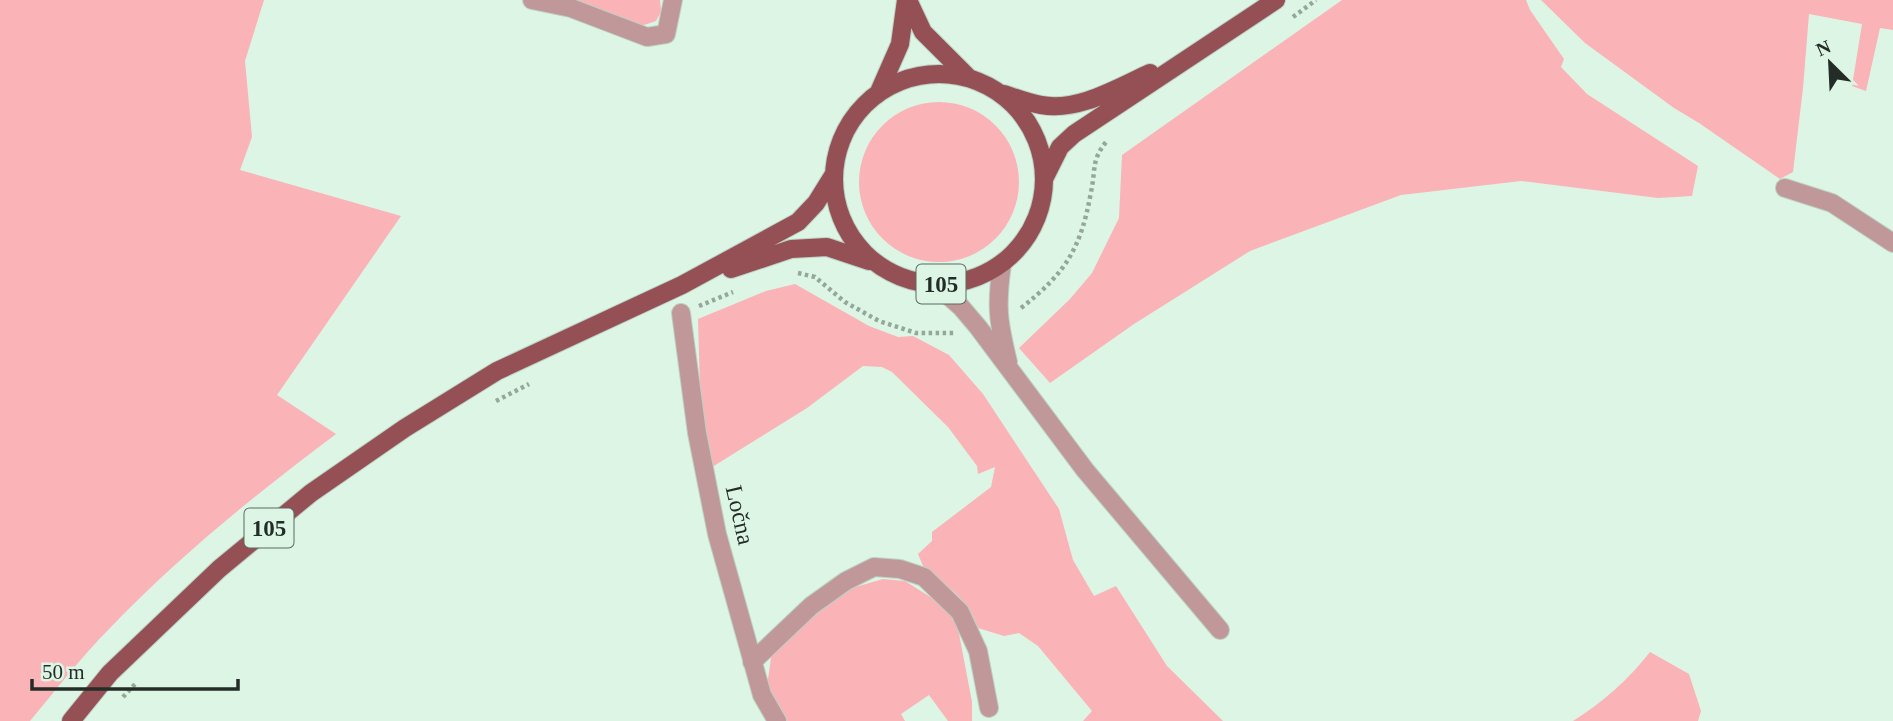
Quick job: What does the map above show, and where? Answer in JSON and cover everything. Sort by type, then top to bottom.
[{"type":"main road","name":"105","points":[[907,0],[923,32],[969,78]]},
{"type":"main road","name":"105","points":[[878,94],[900,44],[907,0]]},
{"type":"main road","points":[[1045,177],[1060,147],[1074,134],[1276,0]]},
{"type":"main road","points":[[999,92],[1040,105],[1060,107],[1090,100],[1192,55]]},
{"type":"main road","name":"105","points":[[681,285],[791,249],[827,247],[852,253],[904,279],[936,285],[971,280],[1002,264],[1026,240],[1040,210],[1045,177],[1039,144],[1023,115],[999,92],[969,78],[937,74],[906,79],[878,94],[855,116],[840,143],[834,174],[837,208],[852,239],[875,263]]},
{"type":"main road","name":"105","points":[[71,721],[110,673],[219,569],[312,493],[405,428],[497,372],[681,285],[798,222],[816,203],[834,174]]},
{"type":"street","points":[[532,0],[571,8],[647,37],[666,34],[673,0]]},
{"type":"street","points":[[1785,188],[1832,203],[1893,243]]},
{"type":"street","points":[[1002,264],[997,298],[998,320],[1010,369]]},
{"type":"street","points":[[936,285],[970,317],[1085,470],[1220,629]]},
{"type":"street","name":"Ločna","points":[[681,313],[697,433],[718,534],[762,695],[777,721]]},
{"type":"street","points":[[752,662],[811,606],[846,582],[874,567],[900,569],[924,577],[960,612],[978,651],[989,708]]},
{"type":"path","points":[[1287,20],[1316,0]]},
{"type":"path","points":[[1020,309],[1045,289],[1070,260],[1083,232],[1096,155],[1110,136]]},
{"type":"path","points":[[796,272],[815,276],[845,302],[879,321],[916,332],[963,332]]},
{"type":"path","points":[[681,313],[736,290]]},
{"type":"path","points":[[484,407],[531,383]]},
{"type":"path","points":[[114,706],[142,677]]},
{"type":"shaded area","points":[[0,0],[264,0],[245,61],[252,137],[240,170],[401,216],[277,395],[336,434],[248,503],[136,601],[99,639],[30,721],[0,721]]},
{"type":"shaded area","points":[[569,0],[660,0],[661,12],[656,21],[638,27]]},
{"type":"shaded area","points":[[1342,0],[1526,0],[1564,59],[1561,67],[1587,94],[1698,166],[1692,196],[1658,198],[1521,181],[1401,195],[1250,251],[1134,324],[1050,383],[1019,348],[1070,299],[1092,273],[1119,218],[1122,155]]},
{"type":"shaded area","points":[[1541,0],[1893,0],[1893,30],[1880,28],[1866,91],[1852,86],[1862,24],[1809,14],[1793,172],[1780,179],[1674,108],[1585,43]]},
{"type":"shaded area","points":[[939,102],[970,108],[996,125],[1013,151],[1019,182],[1013,213],[996,239],[970,256],[939,262],[908,256],[882,239],[865,213],[859,182],[865,151],[882,125],[908,108]]},
{"type":"shaded area","points":[[795,284],[869,326],[898,337],[913,336],[949,355],[983,394],[1059,509],[1073,560],[1094,596],[1116,586],[1167,666],[1223,721],[1083,721],[1092,711],[1038,646],[1019,633],[1004,636],[978,628],[957,595],[926,573],[918,554],[932,541],[932,532],[991,487],[995,467],[978,474],[977,466],[948,427],[892,372],[882,367],[863,366],[807,408],[709,469],[701,424],[698,319],[766,291]]},
{"type":"shaded area","points":[[883,579],[905,581],[943,605],[956,618],[972,702],[972,721],[948,721],[929,695],[901,714],[905,721],[785,721],[767,686],[772,651],[824,605],[852,588]]},
{"type":"shaded area","points":[[1650,652],[1689,674],[1701,711],[1698,721],[1573,721],[1615,690]]}]
